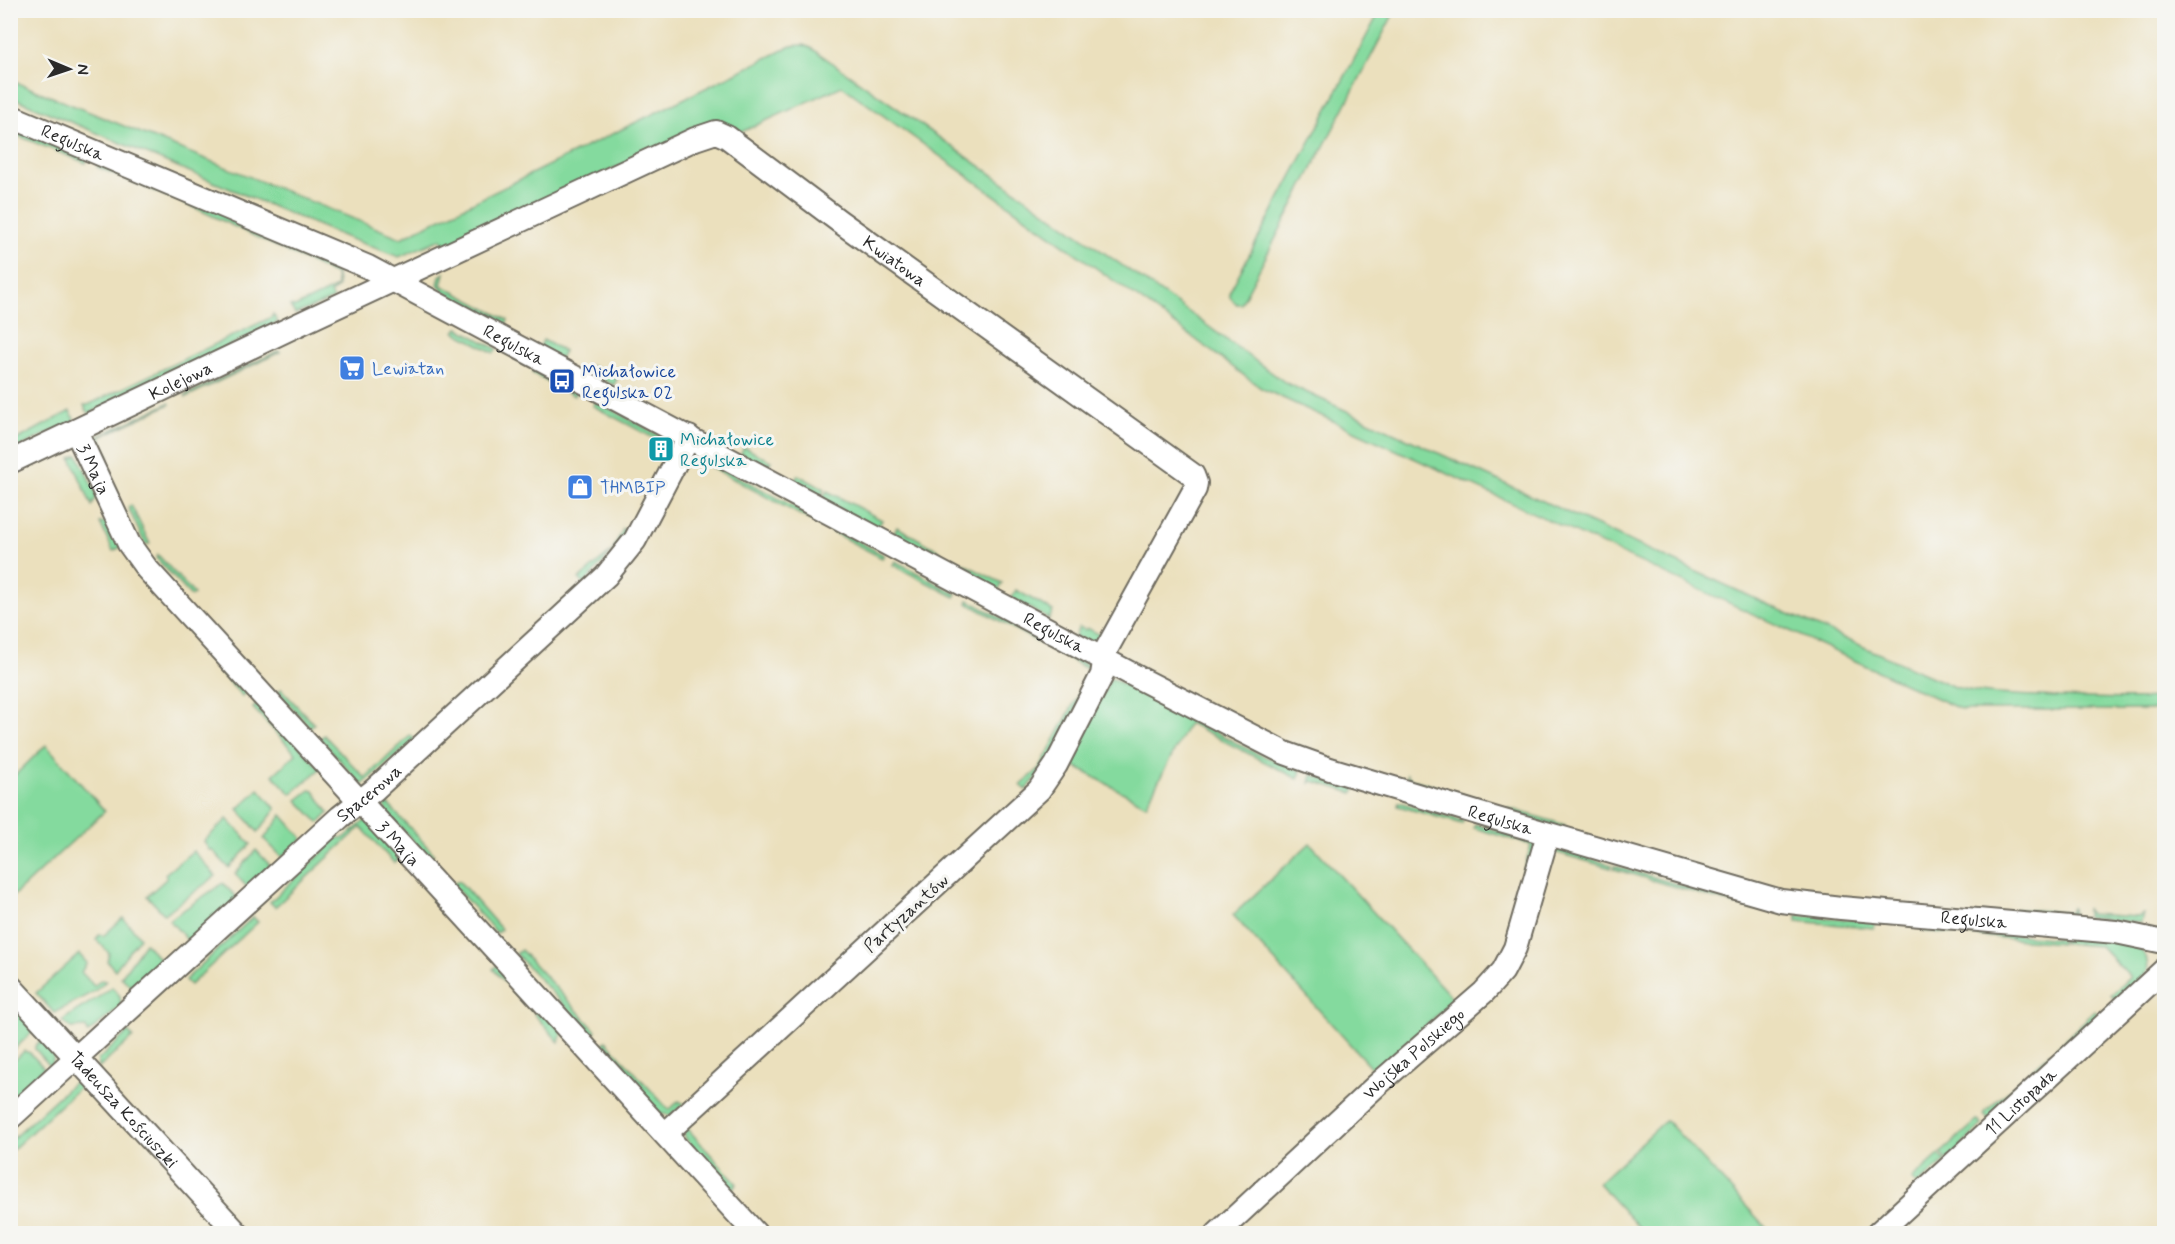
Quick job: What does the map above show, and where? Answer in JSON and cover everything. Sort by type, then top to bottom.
[{"type":"street","name":"Regulska","points":[[10,116],[350,259],[394,280],[1279,751],[1330,769],[1548,834],[1786,902],[2116,932],[2164,942]]},
{"type":"street","name":"Kwiatowa","points":[[394,280],[695,139],[714,132],[722,134],[1195,477],[1197,483],[1195,489],[1106,650],[1105,660]]},
{"type":"street","points":[[350,259],[356,269],[357,279],[352,300]]},
{"type":"street","name":"Kolejowa","points":[[10,462],[394,280]]},
{"type":"street","name":"3 Maja","points":[[76,431],[129,544],[139,558],[756,1233]]},
{"type":"street","name":"Spacerowa","points":[[10,1118],[359,801],[391,775],[613,568],[635,540],[690,437]]},
{"type":"street","name":"Partyzantów","points":[[665,1134],[1039,790],[1056,765],[1102,675],[1105,660]]},
{"type":"street","name":"Wojska Polskiego","points":[[1217,1233],[1503,971],[1515,948],[1548,834]]},
{"type":"street","name":"11 Listopada","points":[[1877,1233],[2164,970]]},
{"type":"street","name":"Tadeusza Kościuszki","points":[[10,986],[238,1233]]},
{"type":"green space","points":[[1380,11],[1395,11],[1241,304],[1236,304],[1230,297],[1230,291]]},
{"type":"green space","points":[[803,45],[811,48],[1186,310],[1286,383],[1771,606],[1952,686],[1978,692],[2018,695],[2111,699],[2164,698],[2164,710],[1962,710],[1261,388],[842,86],[737,134],[737,137],[717,121],[445,247],[441,239],[399,257],[345,237],[11,97],[10,80],[401,238],[791,46]]},
{"type":"green space","points":[[10,125],[88,157],[86,163],[11,133]]},
{"type":"green space","points":[[100,162],[329,259],[327,265],[334,269],[337,277],[338,288],[330,293],[333,299],[295,314],[290,306],[295,307],[337,287],[336,275],[202,211],[97,167]]},
{"type":"green space","points":[[444,273],[441,285],[508,320],[503,330],[449,302],[452,296],[438,285],[440,276]]},
{"type":"green space","points":[[273,314],[278,322],[90,413],[87,412],[84,405],[272,317]]},
{"type":"green space","points":[[458,328],[497,349],[494,353],[455,332]]},
{"type":"green space","points":[[543,340],[564,351],[559,360],[540,347]]},
{"type":"green space","points":[[280,352],[186,397],[185,395]]},
{"type":"green space","points":[[591,366],[617,379],[614,385],[588,372]]},
{"type":"green space","points":[[535,368],[577,391],[574,396],[532,373]]},
{"type":"green space","points":[[595,401],[670,441],[671,449],[668,459],[662,456],[667,445],[593,406]]},
{"type":"green space","points":[[169,403],[100,437],[109,457],[106,459],[97,437]]},
{"type":"green space","points":[[70,411],[74,419],[72,422],[11,451],[11,443]]},
{"type":"green space","points":[[744,447],[771,461],[766,470],[741,453]]},
{"type":"green space","points":[[78,455],[97,496],[92,506],[71,458]]},
{"type":"green space","points":[[1159,459],[1187,480],[1188,488],[1106,638],[1098,643],[1087,642],[1075,636],[1079,627],[1085,630],[1087,628],[1102,636],[1110,628],[1187,487],[1183,479],[1158,461]]},
{"type":"green space","points":[[698,460],[711,462],[819,520],[817,524]]},
{"type":"green space","points":[[798,475],[824,489],[820,499],[794,482]]},
{"type":"green space","points":[[827,491],[882,520],[877,529],[822,500]]},
{"type":"green space","points":[[131,505],[150,544],[145,544],[128,507]]},
{"type":"green space","points":[[109,522],[121,547],[113,551],[100,523]]},
{"type":"green space","points":[[832,527],[884,555],[882,558],[830,531]]},
{"type":"green space","points":[[897,527],[940,551],[935,561],[893,536]]},
{"type":"green space","points":[[623,529],[628,534],[584,584],[579,579],[612,551]]},
{"type":"green space","points":[[158,555],[194,594],[191,596],[156,558]]},
{"type":"green space","points":[[952,558],[1002,583],[996,594],[948,565]]},
{"type":"green space","points":[[895,561],[957,594],[955,597],[893,565]]},
{"type":"green space","points":[[1016,590],[1053,611],[1049,619],[1011,598]]},
{"type":"green space","points":[[968,600],[1038,638],[1036,641],[967,603]]},
{"type":"green space","points":[[1040,639],[1095,669],[1051,760],[1026,790],[1021,785],[1039,769],[1091,671],[1038,642]]},
{"type":"green space","points":[[223,663],[248,690],[242,696],[217,669]]},
{"type":"green space","points":[[1111,678],[1256,753],[1301,771],[1298,779],[1189,723],[1146,805],[1067,763]]},
{"type":"green space","points":[[281,689],[314,724],[310,727],[278,692]]},
{"type":"green space","points":[[259,702],[320,769],[291,794],[273,775],[296,754],[253,708]]},
{"type":"green space","points":[[324,735],[365,778],[411,735],[415,740],[362,785],[320,738]]},
{"type":"green space","points":[[46,745],[105,811],[11,898],[11,779]]},
{"type":"green space","points":[[1407,774],[1411,779],[1481,800],[1479,806],[1406,781]]},
{"type":"green space","points":[[1312,775],[1355,788],[1353,793],[1313,781],[1310,783]]},
{"type":"green space","points":[[259,789],[276,809],[258,832],[238,809]]},
{"type":"green space","points":[[310,790],[314,791],[329,813],[319,823],[297,800]]},
{"type":"green space","points":[[1399,802],[1463,821],[1462,824],[1398,806]]},
{"type":"green space","points":[[387,803],[434,854],[428,857],[387,812],[384,806]]},
{"type":"green space","points":[[1508,808],[1565,825],[1564,828],[1505,813]]},
{"type":"green space","points":[[282,815],[303,839],[282,857],[264,839]]},
{"type":"green space","points":[[227,819],[251,844],[229,868],[212,850],[209,850],[204,841]]},
{"type":"green space","points":[[367,819],[401,857],[394,863],[361,827],[275,907],[270,902],[338,838],[344,838]]},
{"type":"green space","points":[[1475,824],[1537,843],[1527,884],[1520,882],[1531,845],[1474,828]]},
{"type":"green space","points":[[1310,843],[1454,1000],[1375,1072],[1233,915]]},
{"type":"green space","points":[[1554,848],[1612,865],[1611,868],[1554,852]]},
{"type":"green space","points":[[256,850],[270,868],[248,888],[235,874]]},
{"type":"green space","points":[[193,851],[216,876],[164,914],[147,896],[167,878],[165,874]]},
{"type":"green space","points":[[1615,866],[1755,907],[1754,910],[1614,869]]},
{"type":"green space","points":[[459,881],[501,929],[497,933],[452,884]]},
{"type":"green space","points":[[223,883],[237,898],[189,942],[169,920]]},
{"type":"green space","points":[[2072,907],[2073,916],[2032,913],[2031,917],[2014,913],[2015,909],[2070,912]]},
{"type":"green space","points":[[2086,908],[2089,914],[2138,917],[2143,914],[2141,923],[2086,917]]},
{"type":"green space","points":[[1797,915],[1875,922],[1874,928],[1797,921]]},
{"type":"green space","points":[[253,917],[258,922],[190,985],[185,980]]},
{"type":"green space","points":[[123,918],[140,937],[115,970],[107,961],[109,953],[96,939],[100,934],[103,936]]},
{"type":"green space","points":[[1922,926],[2061,939],[2061,943],[1922,931]]},
{"type":"green space","points":[[2064,934],[2103,937],[2131,944],[2141,950],[2147,960],[2147,972],[2117,1001],[2111,995],[2130,977],[2100,946],[2063,943]]},
{"type":"green space","points":[[145,943],[165,965],[135,990],[121,977]]},
{"type":"green space","points":[[521,950],[596,1031],[592,1035],[516,954]]},
{"type":"green space","points":[[79,954],[87,963],[81,972],[94,986],[101,980],[106,981],[95,991],[54,1013],[36,993]]},
{"type":"green space","points":[[499,964],[537,1006],[532,1011],[493,969]]},
{"type":"green space","points":[[112,987],[120,996],[121,1006],[88,1033],[86,1027],[71,1028],[62,1021],[100,996]]},
{"type":"green space","points":[[10,998],[37,1028],[11,1052],[11,1017],[15,1012],[11,1007]]},
{"type":"green space","points":[[539,1008],[562,1032],[559,1042],[534,1014]]},
{"type":"green space","points":[[2095,1011],[2102,1018],[2062,1052],[2057,1047]]},
{"type":"green space","points":[[128,1032],[133,1037],[99,1068],[98,1060]]},
{"type":"green space","points":[[45,1036],[53,1051],[51,1067],[35,1049],[35,1046]]},
{"type":"green space","points":[[606,1041],[669,1110],[679,1101],[684,1104],[670,1115],[661,1114],[601,1046]]},
{"type":"green space","points":[[24,1051],[30,1053],[44,1068],[39,1072],[44,1077],[20,1099],[11,1090],[10,1065]]},
{"type":"green space","points":[[2050,1053],[2055,1059],[2029,1085],[2023,1078]]},
{"type":"green space","points":[[2020,1080],[2027,1087],[1989,1119],[1984,1114],[1985,1112]]},
{"type":"green space","points":[[73,1083],[84,1083],[11,1151],[11,1140]]},
{"type":"green space","points":[[1666,1120],[1771,1233],[1644,1233],[1598,1183]]},
{"type":"green space","points":[[1978,1120],[1982,1125],[1948,1160],[1941,1153]]},
{"type":"green space","points":[[686,1127],[737,1184],[732,1189],[686,1139],[684,1133]]},
{"type":"green space","points":[[1939,1155],[1946,1161],[1917,1185],[1912,1179]]},
{"type":"place","name":"Lewiatan","points":[[352,368]]},
{"type":"place","name":"Michałowice Regulska 02","points":[[562,381]]},
{"type":"place","name":"Michałowice Regulska","points":[[661,449]]},
{"type":"place","name":"THMBIP","points":[[580,487]]}]
